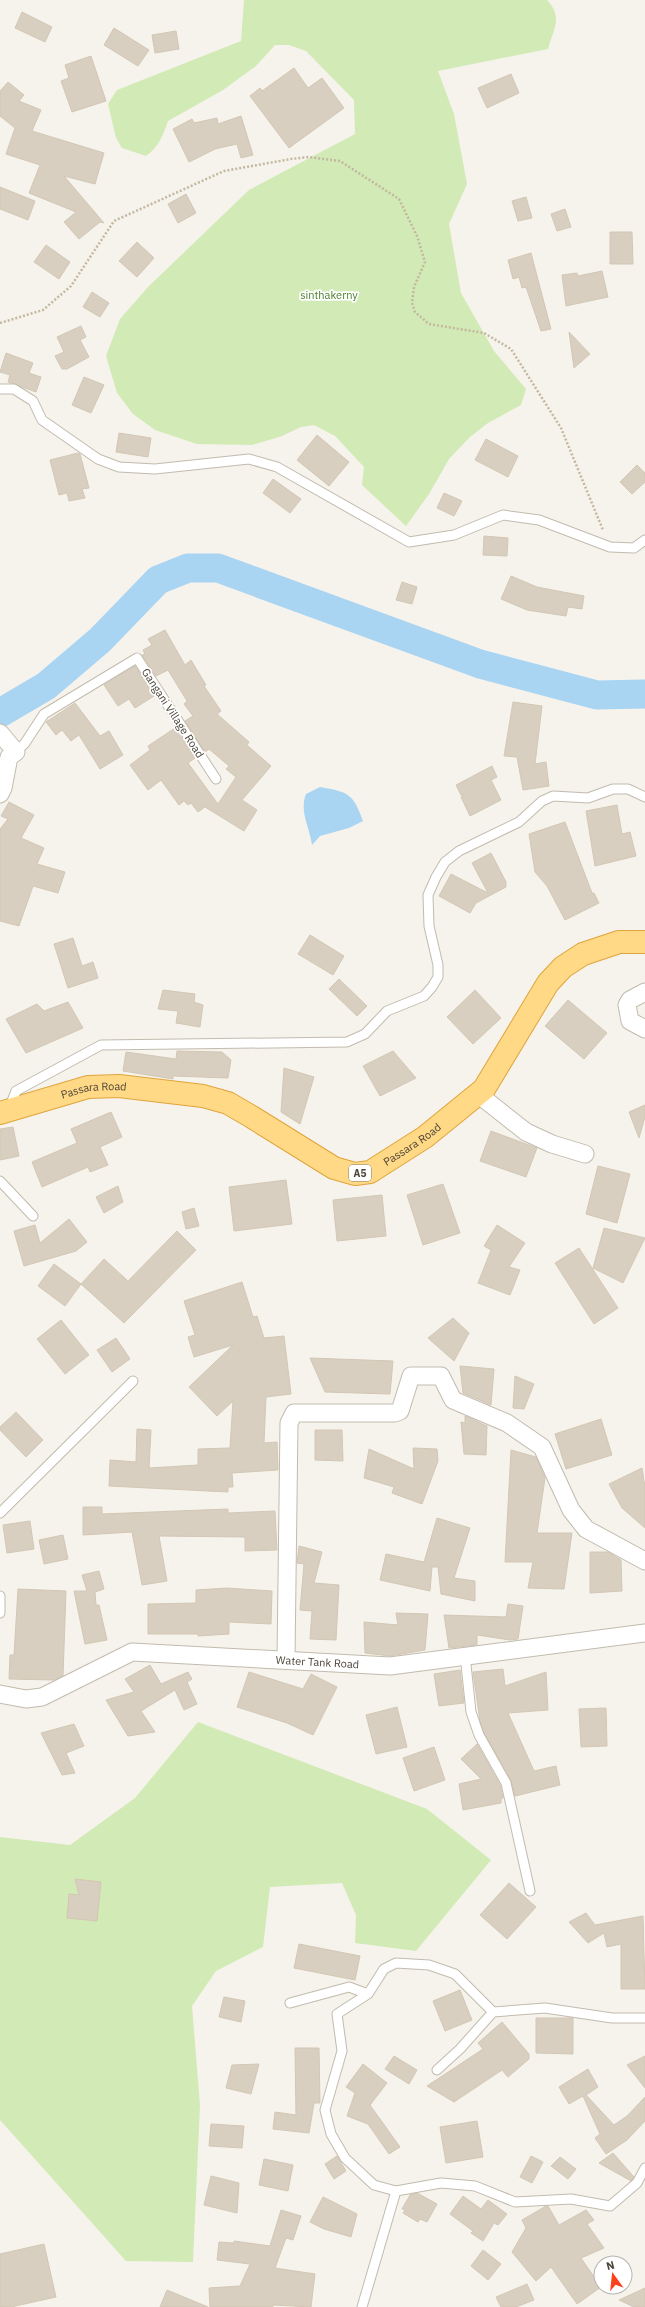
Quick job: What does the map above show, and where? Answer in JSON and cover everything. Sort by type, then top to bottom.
[{"type":"highway","name":"Passara Road","points":[[4,1112],[88,1087],[119,1086],[203,1096],[228,1103],[334,1168],[355,1174],[370,1172],[425,1137],[478,1094],[491,1081],[548,983],[563,967],[583,954],[620,942],[645,942]]},
{"type":"street","points":[[0,733],[16,752],[9,757],[3,788],[0,794]]},
{"type":"street","points":[[645,992],[630,1000],[627,1005],[630,1021],[645,1030]]},
{"type":"street","points":[[478,1094],[526,1132],[538,1139],[585,1154]]},
{"type":"street","points":[[286,1659],[289,1423],[294,1413],[395,1413],[400,1411],[411,1376],[441,1376],[453,1400],[507,1423],[542,1447],[571,1510],[586,1529],[645,1561]]},
{"type":"street","name":"Water Tank Road","points":[[0,1694],[26,1699],[42,1697],[132,1652],[286,1659],[390,1666],[645,1632]]},
{"type":"lane","points":[[0,389],[14,389],[33,401],[42,420],[98,459],[119,467],[155,470],[249,458],[277,467],[409,542],[454,535],[503,515],[538,520],[610,548],[634,548],[645,540]]},
{"type":"lane","name":"Gangani Village Road","points":[[16,752],[25,743],[44,714],[137,658],[216,779]]},
{"type":"lane","points":[[4,1112],[16,1091],[101,1045],[347,1042],[365,1034],[387,1011],[424,996],[438,977],[437,960],[429,926],[428,895],[445,862],[459,851],[519,822],[542,801],[553,796],[588,798],[613,789],[628,789],[645,797]]},
{"type":"lane","points":[[0,1181],[34,1216]]},
{"type":"lane","points":[[0,1513],[133,1381]]},
{"type":"lane","points":[[0,1596],[0,1613]]},
{"type":"lane","points":[[465,1655],[472,1712],[479,1735],[506,1783],[530,1891]]},
{"type":"lane","points":[[493,2012],[455,1974],[429,1965],[396,1963],[384,1969],[368,1994],[337,2014],[342,2052],[325,2110],[331,2134],[345,2158],[374,2185],[396,2191],[441,2183],[475,2186],[515,2202],[571,2199],[610,2206],[637,2183],[645,2168]]},
{"type":"lane","points":[[290,2003],[349,1987],[368,1994]]},
{"type":"lane","points":[[436,2070],[460,2049],[493,2012],[545,2008],[612,2018],[645,2018]]},
{"type":"lane","points":[[362,2307],[396,2191]]},
{"type":"path","points":[[0,323],[43,310],[71,286],[114,221],[224,171],[309,157],[340,161],[399,199],[417,236],[425,262],[414,287],[412,303],[414,312],[429,324],[484,333],[511,349],[561,428],[610,548]]},
{"type":"green space","name":"sinthakerny","points":[[244,0],[547,0],[555,12],[555,29],[548,49],[438,71],[454,114],[467,184],[449,224],[461,293],[494,351],[526,389],[521,405],[488,423],[470,437],[449,459],[429,494],[406,526],[362,485],[364,467],[335,436],[314,425],[301,427],[282,436],[252,445],[197,444],[155,430],[133,414],[117,393],[106,356],[120,319],[148,287],[249,190],[355,134],[354,100],[306,51],[289,45],[275,45],[256,66],[223,90],[168,121],[157,145],[146,156],[122,148],[116,138],[108,104],[117,90],[241,41]]},
{"type":"green space","points":[[198,1722],[427,1809],[491,1860],[416,1951],[355,1943],[356,1915],[342,1883],[270,1887],[263,1947],[216,1971],[192,2006],[200,2105],[193,2262],[126,2261],[0,2120],[0,1837],[70,1845],[135,1798]]},
{"type":"water","points":[[320,787],[337,790],[348,795],[356,805],[363,821],[349,828],[320,836],[312,845],[304,813],[304,800],[306,794]]},
{"type":"building","points":[[22,12],[52,27],[45,42],[15,28]]},
{"type":"building","points":[[114,28],[149,50],[138,66],[104,45]]},
{"type":"building","points":[[176,31],[179,49],[155,53],[152,35]]},
{"type":"building","points":[[91,56],[106,101],[72,112],[61,81],[69,78],[65,65]]},
{"type":"building","points":[[294,68],[308,88],[322,78],[344,108],[289,148],[250,96],[260,88],[262,91]]},
{"type":"building","points":[[511,74],[519,93],[487,108],[478,88]]},
{"type":"building","points":[[8,82],[24,95],[19,101],[41,110],[32,131],[104,153],[95,184],[64,176],[104,223],[100,222],[79,239],[64,222],[76,212],[29,193],[40,165],[6,154],[15,128],[0,116],[0,91]]},
{"type":"building","points":[[241,116],[253,155],[241,158],[237,144],[215,149],[189,162],[173,129],[192,119],[194,123],[217,118],[218,124]]},
{"type":"building","points":[[0,187],[35,201],[28,220],[0,209]]},
{"type":"building","points":[[186,194],[196,213],[178,223],[168,204]]},
{"type":"building","points":[[526,197],[532,218],[518,221],[512,201]]},
{"type":"building","points":[[565,209],[571,227],[557,231],[551,214]]},
{"type":"building","points":[[610,232],[632,232],[633,264],[610,264]]},
{"type":"building","points":[[137,242],[154,258],[137,277],[119,261]]},
{"type":"building","points":[[46,245],[70,262],[59,279],[34,262]]},
{"type":"building","points":[[531,253],[551,329],[541,331],[526,287],[522,288],[519,277],[513,279],[508,260]]},
{"type":"building","points":[[602,271],[608,297],[566,306],[562,275],[577,273],[578,276]]},
{"type":"building","points":[[92,292],[109,303],[100,317],[83,307]]},
{"type":"building","points":[[81,326],[86,337],[80,340],[89,357],[67,369],[62,369],[55,356],[64,352],[57,337]]},
{"type":"building","points":[[569,332],[590,354],[574,368]]},
{"type":"building","points":[[6,353],[33,363],[29,373],[41,377],[36,392],[8,382],[10,375],[0,372]]},
{"type":"building","points":[[84,377],[104,385],[91,413],[72,405]]},
{"type":"building","points":[[119,433],[151,438],[148,457],[116,452]]},
{"type":"building","points":[[317,435],[349,462],[329,486],[297,460]]},
{"type":"building","points":[[486,439],[518,456],[508,477],[475,460]]},
{"type":"building","points":[[78,453],[80,454],[89,488],[82,489],[85,498],[69,501],[67,493],[59,495],[50,460]]},
{"type":"building","points":[[637,465],[645,473],[645,482],[632,494],[620,482]]},
{"type":"building","points":[[273,479],[301,499],[290,513],[263,493]]},
{"type":"building","points":[[444,493],[462,501],[454,516],[437,508]]},
{"type":"building","points":[[484,536],[508,538],[507,556],[483,555]]},
{"type":"building","points":[[511,576],[537,587],[584,596],[582,609],[568,607],[566,616],[527,610],[501,599]]},
{"type":"building","points":[[402,582],[417,587],[412,604],[396,600]]},
{"type":"building","points":[[165,630],[185,665],[191,660],[206,685],[204,686],[221,711],[217,714],[249,742],[247,745],[271,766],[242,800],[257,810],[244,831],[205,807],[198,812],[191,803],[188,805],[184,801],[179,805],[161,780],[148,790],[130,765],[150,750],[148,746],[175,728],[195,758],[188,763],[218,804],[236,777],[226,769],[229,766],[209,749],[205,752],[185,721],[193,716],[184,704],[187,701],[168,670],[156,676],[142,655],[145,654],[143,650],[152,645],[148,639]]},
{"type":"building","points":[[135,666],[154,696],[135,708],[129,699],[118,706],[104,685]]},
{"type":"building","points":[[513,702],[542,706],[535,764],[546,762],[549,786],[523,790],[517,757],[504,756]]},
{"type":"building","points":[[75,703],[100,736],[109,731],[123,755],[100,769],[79,735],[71,741],[62,730],[56,735],[46,722]]},
{"type":"building","points":[[492,766],[497,777],[491,780],[501,800],[470,816],[461,797],[464,795],[461,795],[456,785]]},
{"type":"building","points":[[9,802],[34,815],[21,838],[44,848],[37,864],[65,872],[58,893],[33,886],[19,926],[0,921],[0,829],[8,819],[1,816]]},
{"type":"building","points":[[617,805],[622,834],[630,832],[636,856],[595,866],[586,811]]},
{"type":"building","points":[[565,822],[592,893],[594,893],[599,903],[565,920],[547,886],[535,872],[529,834]]},
{"type":"building","points":[[491,853],[506,882],[506,887],[476,903],[470,913],[439,896],[451,874],[488,893],[472,863]]},
{"type":"building","points":[[310,935],[344,956],[333,975],[298,954]]},
{"type":"building","points":[[73,938],[82,966],[93,962],[98,978],[68,988],[54,944]]},
{"type":"building","points":[[339,979],[367,1006],[357,1016],[329,989]]},
{"type":"building","points":[[163,990],[195,994],[194,1002],[203,1005],[200,1027],[176,1023],[178,1011],[158,1009]]},
{"type":"building","points":[[475,990],[501,1018],[473,1044],[447,1017]]},
{"type":"building","points":[[568,1000],[607,1033],[584,1059],[545,1026]]},
{"type":"building","points":[[68,1002],[83,1028],[26,1053],[6,1019],[37,1004],[44,1011]]},
{"type":"building","points":[[177,1051],[222,1052],[231,1060],[228,1078],[173,1076],[173,1079],[123,1071],[126,1052],[176,1059]]},
{"type":"building","points":[[393,1051],[416,1078],[380,1096],[363,1066]]},
{"type":"building","points":[[284,1068],[314,1077],[300,1124],[281,1112]]},
{"type":"building","points":[[645,1105],[645,1117],[639,1138],[629,1112]]},
{"type":"building","points":[[111,1112],[122,1137],[100,1147],[108,1165],[90,1172],[88,1167],[42,1187],[32,1162],[77,1143],[71,1129]]},
{"type":"building","points":[[13,1127],[19,1156],[0,1160],[0,1129]]},
{"type":"building","points":[[491,1131],[537,1148],[526,1177],[480,1161]]},
{"type":"building","points":[[598,1166],[630,1174],[617,1223],[586,1214]]},
{"type":"building","points":[[286,1180],[292,1224],[234,1231],[229,1187]]},
{"type":"building","points":[[443,1184],[460,1233],[423,1245],[407,1195]]},
{"type":"building","points":[[118,1186],[123,1202],[104,1213],[96,1197]]},
{"type":"building","points":[[382,1195],[386,1236],[337,1241],[333,1200]]},
{"type":"building","points":[[194,1208],[199,1226],[186,1229],[182,1212]]},
{"type":"building","points":[[69,1219],[87,1242],[76,1251],[24,1266],[14,1231],[35,1225],[40,1243]]},
{"type":"building","points":[[497,1225],[525,1243],[509,1267],[520,1270],[510,1295],[478,1283],[491,1250],[484,1246]]},
{"type":"building","points":[[604,1228],[645,1238],[623,1283],[593,1268]]},
{"type":"building","points":[[177,1231],[196,1250],[124,1323],[81,1284],[104,1259],[128,1281]]},
{"type":"building","points":[[579,1248],[618,1308],[594,1324],[555,1263]]},
{"type":"building","points":[[54,1264],[81,1284],[65,1306],[38,1286]]},
{"type":"building","points":[[242,1282],[253,1317],[257,1316],[264,1338],[284,1336],[291,1394],[266,1397],[264,1443],[277,1442],[278,1470],[232,1473],[233,1487],[228,1487],[228,1492],[109,1486],[110,1460],[136,1462],[137,1429],[151,1430],[149,1468],[198,1465],[198,1449],[230,1448],[233,1401],[217,1416],[189,1387],[233,1345],[194,1357],[188,1337],[195,1335],[184,1301]]},
{"type":"building","points":[[453,1318],[469,1333],[454,1361],[428,1338]]},
{"type":"building","points":[[61,1320],[89,1355],[65,1374],[37,1339]]},
{"type":"building","points":[[116,1338],[130,1359],[112,1372],[97,1350]]},
{"type":"building","points":[[310,1358],[393,1361],[390,1394],[325,1392]]},
{"type":"building","points":[[460,1366],[494,1369],[491,1405],[463,1393]]},
{"type":"building","points":[[515,1376],[534,1384],[524,1409],[513,1408]]},
{"type":"building","points":[[16,1412],[43,1440],[26,1457],[0,1430],[0,1427]]},
{"type":"building","points":[[465,1416],[487,1426],[486,1455],[464,1454],[461,1422],[465,1423]]},
{"type":"building","points":[[601,1419],[612,1455],[566,1469],[555,1434]]},
{"type":"building","points":[[315,1430],[342,1430],[343,1461],[315,1460]]},
{"type":"building","points":[[413,1448],[437,1449],[438,1461],[422,1504],[392,1493],[394,1487],[364,1478],[369,1449],[414,1469]]},
{"type":"building","points":[[511,1450],[536,1457],[545,1478],[537,1533],[572,1533],[564,1589],[528,1588],[533,1562],[505,1562]]},
{"type":"building","points":[[642,1468],[645,1487],[645,1528],[622,1508],[609,1484]]},
{"type":"building","points":[[83,1507],[102,1507],[102,1514],[228,1509],[228,1513],[275,1511],[277,1550],[245,1551],[245,1537],[159,1536],[167,1581],[142,1585],[132,1532],[83,1535]]},
{"type":"building","points":[[437,1518],[470,1528],[454,1578],[475,1581],[475,1601],[441,1594],[438,1567],[432,1567],[430,1591],[380,1580],[386,1554],[424,1562]]},
{"type":"building","points":[[30,1521],[34,1549],[7,1553],[3,1525]]},
{"type":"building","points":[[63,1535],[68,1559],[44,1564],[39,1540]]},
{"type":"building","points":[[299,1546],[322,1552],[314,1583],[339,1585],[336,1640],[310,1639],[312,1611],[300,1610],[304,1564],[297,1563]]},
{"type":"building","points":[[590,1552],[608,1552],[621,1560],[622,1591],[590,1593]]},
{"type":"building","points":[[99,1571],[104,1589],[95,1592],[96,1605],[99,1605],[107,1640],[85,1644],[74,1591],[87,1591],[82,1575]]},
{"type":"building","points":[[227,1588],[272,1591],[271,1624],[229,1622],[229,1634],[198,1636],[198,1634],[148,1634],[148,1604],[196,1603],[196,1590]]},
{"type":"building","points":[[18,1589],[66,1591],[63,1676],[54,1680],[9,1679],[10,1655],[14,1655]]},
{"type":"building","points":[[508,1604],[523,1606],[518,1639],[510,1640],[477,1635],[477,1645],[449,1648],[444,1615],[506,1617]]},
{"type":"building","points":[[396,1613],[428,1614],[425,1650],[390,1656],[365,1653],[364,1622],[398,1625]]},
{"type":"building","points":[[150,1665],[161,1684],[188,1672],[192,1679],[187,1682],[197,1704],[184,1710],[175,1690],[141,1711],[155,1732],[128,1736],[106,1700],[134,1692],[125,1679]]},
{"type":"building","points":[[503,1669],[505,1686],[546,1672],[548,1710],[508,1713],[534,1771],[556,1766],[560,1785],[515,1796],[511,1780],[484,1733],[480,1721],[473,1672]]},
{"type":"building","points":[[460,1670],[464,1703],[439,1706],[434,1674]]},
{"type":"building","points":[[249,1672],[303,1689],[311,1674],[337,1687],[313,1735],[287,1723],[237,1707]]},
{"type":"building","points":[[397,1707],[407,1747],[376,1754],[366,1715]]},
{"type":"building","points":[[606,1708],[607,1746],[581,1747],[579,1709]]},
{"type":"building","points":[[74,1724],[84,1746],[66,1753],[75,1773],[62,1775],[41,1733]]},
{"type":"building","points":[[477,1744],[500,1785],[503,1798],[501,1799],[501,1803],[463,1810],[459,1784],[481,1779],[461,1759]]},
{"type":"building","points":[[434,1747],[445,1780],[414,1791],[403,1758]]},
{"type":"building","points":[[75,1879],[101,1882],[97,1921],[67,1918],[69,1894],[79,1895]]},
{"type":"building","points":[[509,1883],[536,1907],[507,1939],[480,1915]]},
{"type":"building","points":[[586,1913],[595,1925],[643,1916],[645,1989],[621,1989],[621,1944],[607,1947],[604,1933],[588,1943],[569,1922]]},
{"type":"building","points":[[299,1944],[360,1956],[355,1980],[294,1968]]},
{"type":"building","points":[[460,1990],[472,2020],[445,2031],[433,2001]]},
{"type":"building","points":[[224,1997],[245,2001],[241,2022],[219,2017]]},
{"type":"building","points":[[536,2018],[573,2018],[573,2054],[536,2053]]},
{"type":"building","points":[[502,2022],[529,2054],[529,2059],[508,2077],[502,2070],[454,2102],[427,2086],[483,2049],[478,2043]]},
{"type":"building","points":[[295,2048],[319,2048],[320,2103],[314,2103],[309,2133],[273,2129],[275,2112],[296,2115]]},
{"type":"building","points":[[394,2056],[417,2070],[409,2084],[385,2069]]},
{"type":"building","points":[[645,2056],[645,2088],[627,2065]]},
{"type":"building","points":[[259,2064],[251,2094],[226,2088],[232,2065]]},
{"type":"building","points":[[363,2064],[387,2083],[370,2105],[400,2147],[389,2154],[368,2124],[347,2116],[355,2093],[346,2087]]},
{"type":"building","points":[[588,2069],[598,2087],[586,2095],[614,2125],[627,2116],[645,2097],[645,2121],[627,2140],[606,2154],[595,2138],[600,2134],[583,2096],[569,2104],[559,2087]]},
{"type":"building","points":[[477,2121],[483,2157],[446,2163],[440,2127]]},
{"type":"building","points":[[211,2124],[244,2126],[242,2148],[209,2146]]},
{"type":"building","points":[[613,2153],[634,2177],[631,2181],[599,2163]]},
{"type":"building","points":[[337,2156],[346,2171],[334,2179],[325,2164]]},
{"type":"building","points":[[531,2156],[543,2162],[532,2183],[520,2177]]},
{"type":"building","points":[[560,2157],[576,2169],[568,2179],[551,2166]]},
{"type":"building","points":[[264,2159],[293,2165],[288,2191],[259,2185]]},
{"type":"building","points":[[211,2176],[239,2183],[237,2213],[204,2205]]},
{"type":"building","points":[[417,2193],[437,2204],[427,2222],[420,2219],[418,2222],[403,2213],[405,2210],[402,2209],[410,2195]]},
{"type":"building","points":[[463,2196],[481,2209],[488,2200],[507,2214],[498,2225],[494,2223],[483,2241],[471,2233],[473,2231],[450,2214]]},
{"type":"building","points":[[323,2197],[357,2214],[351,2237],[324,2229],[310,2222]]},
{"type":"building","points":[[548,2206],[559,2225],[586,2210],[594,2220],[587,2224],[604,2248],[581,2258],[593,2275],[593,2293],[577,2304],[551,2267],[536,2281],[512,2252],[526,2228],[522,2220]]},
{"type":"building","points":[[281,2210],[301,2216],[293,2240],[286,2238],[275,2268],[315,2274],[311,2307],[273,2305],[273,2307],[210,2307],[209,2288],[240,2286],[250,2264],[217,2260],[219,2242],[234,2243],[234,2241],[270,2246]]},
{"type":"building","points":[[44,2244],[56,2297],[11,2307],[0,2307],[0,2254]]},
{"type":"building","points":[[483,2250],[501,2264],[488,2280],[471,2266]]},
{"type":"building","points":[[527,2284],[534,2300],[516,2307],[501,2307],[496,2297]]},
{"type":"building","points":[[645,2288],[645,2307],[634,2307],[619,2300],[633,2295],[633,2294]]},
{"type":"building","points":[[167,2290],[208,2307],[160,2307]]},
{"type":"waterway","points":[[0,713],[46,686],[100,640],[158,580],[188,568],[218,568],[480,664],[597,695],[645,694]]}]
